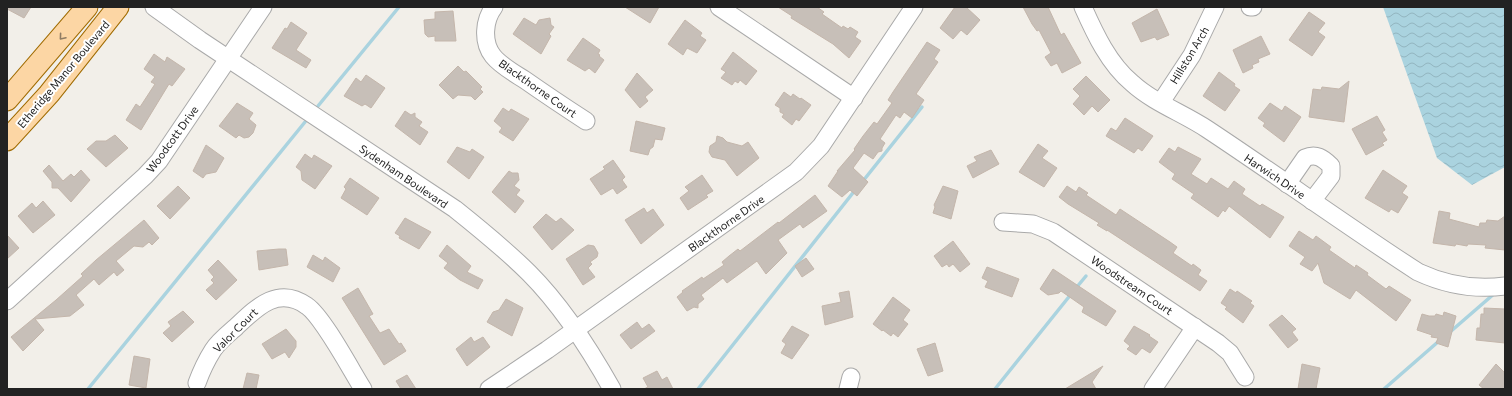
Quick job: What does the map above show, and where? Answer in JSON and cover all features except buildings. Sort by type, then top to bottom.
[{"type":"main road","points":[[7,100],[87,7]]},
{"type":"main road","name":"Etheridge Manor Boulevard","points":[[7,140],[49,94],[118,7]]},
{"type":"street","name":"Sydenham Boulevard","points":[[154,7],[455,209],[494,240],[529,273],[575,330],[593,356],[612,389]]},
{"type":"street","name":"Woodcott Drive","points":[[7,301],[145,176],[174,140],[263,7]]},
{"type":"street","name":"Blackthorne Court","points":[[494,7],[487,20],[486,34],[488,47],[493,56],[506,67],[586,121]]},
{"type":"street","points":[[719,7],[854,98]]},
{"type":"street","name":"Blackthorne Drive","points":[[489,389],[575,330],[796,172],[821,146],[914,7]]},
{"type":"street","name":"Harwich Drive","points":[[1083,7],[1105,50],[1131,83],[1206,128],[1418,272],[1434,280],[1466,287],[1488,289],[1505,286]]},
{"type":"street","name":"Hillston Arch","points":[[1161,102],[1192,55],[1215,7]]},
{"type":"street","points":[[1287,184],[1305,158],[1316,156],[1323,159],[1332,166],[1331,176],[1312,201]]},
{"type":"street","name":"Woodstream Court","points":[[1003,222],[1033,224],[1053,232],[1195,327],[1230,353],[1244,377]]},
{"type":"street","name":"Valor Court","points":[[197,383],[204,364],[213,349],[252,312],[266,302],[276,298],[288,298],[301,302],[314,312],[363,389]]},
{"type":"street","points":[[1153,389],[1195,327]]},
{"type":"water","points":[[1383,7],[1505,7],[1505,167],[1472,185],[1437,158]]},
{"type":"waterway","points":[[318,106],[399,7]]},
{"type":"waterway","points":[[863,181],[922,107]]},
{"type":"waterway","points":[[88,389],[305,122]]},
{"type":"waterway","points":[[698,389],[856,189]]},
{"type":"waterway","points":[[1076,288],[1086,276]]},
{"type":"waterway","points":[[995,389],[1072,293]]},
{"type":"waterway","points":[[1450,332],[1495,293]]},
{"type":"waterway","points":[[1384,389],[1439,341]]}]
